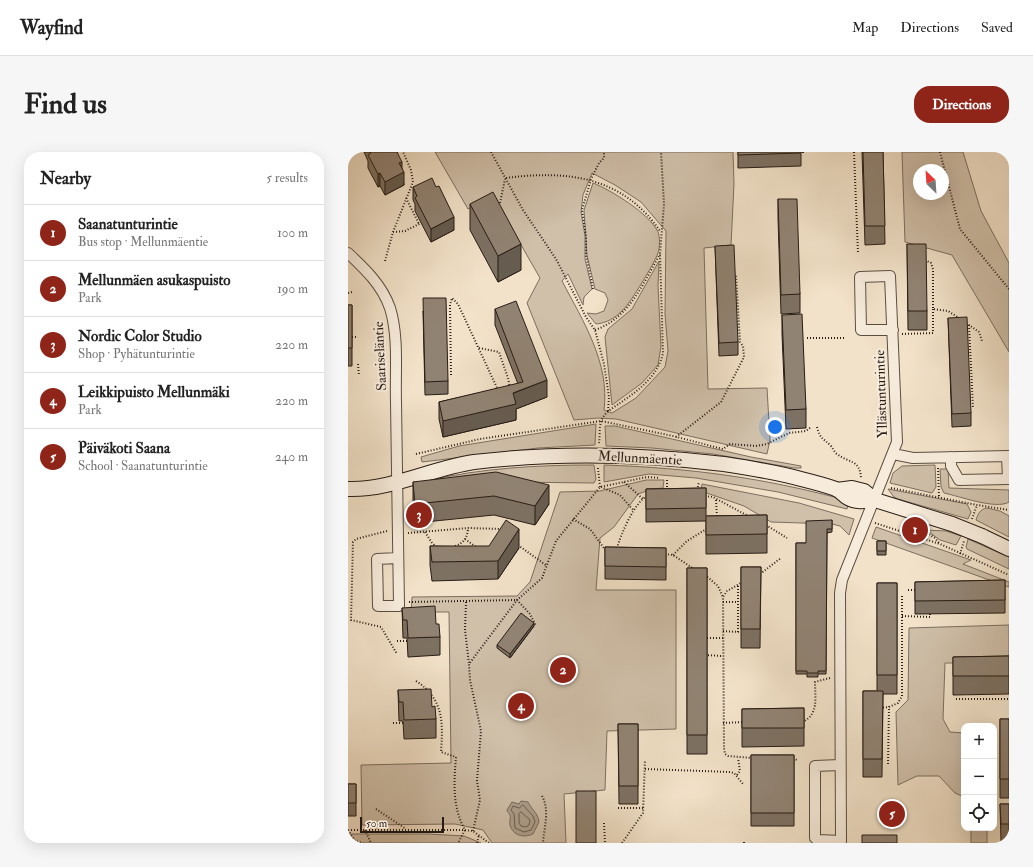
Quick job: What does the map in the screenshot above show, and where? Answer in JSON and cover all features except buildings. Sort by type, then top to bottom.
[{"type":"main road","name":"Mellunmäentie","points":[[348,489],[368,489],[397,476],[426,466],[440,468],[474,462],[549,456],[640,456],[726,465],[769,472],[802,479],[837,490],[852,488],[858,489],[864,491],[874,500],[952,524],[1009,549]]},
{"type":"street","name":"Saariseläntie","points":[[348,253],[376,282],[384,294],[392,317],[395,346],[399,606]]},
{"type":"street","name":"Yllästunturintie","points":[[840,765],[822,764],[815,766],[815,838],[818,840],[841,841],[840,593],[842,580],[897,442],[893,332],[890,276],[860,277],[861,330],[893,332]]},
{"type":"street","points":[[893,454],[913,458],[951,457],[1008,456],[1008,479],[959,480],[951,466],[951,457]]},
{"type":"street","points":[[398,558],[378,559],[378,606],[399,606]]},
{"type":"path","points":[[385,261],[393,232],[413,182],[413,176],[403,152]]},
{"type":"path","points":[[491,152],[523,210],[556,259],[595,330],[604,364],[609,397],[608,411]]},
{"type":"path","points":[[593,289],[586,255],[586,236],[582,210],[591,179],[599,163],[604,158],[604,152]]},
{"type":"path","points":[[599,443],[601,421],[608,411],[645,383],[661,364],[663,353],[660,254],[664,204],[661,152]]},
{"type":"path","points":[[854,152],[858,254]]},
{"type":"path","points":[[940,152],[960,229],[1009,289]]},
{"type":"path","points":[[506,178],[552,175],[591,179],[620,192],[652,219],[661,232]]},
{"type":"path","points":[[500,203],[506,178]]},
{"type":"path","points":[[393,232],[405,231],[420,224],[406,198]]},
{"type":"path","points":[[595,330],[603,327],[621,315],[632,302],[660,254]]},
{"type":"path","points":[[893,332],[933,333],[934,309],[931,263],[927,260],[923,260]]},
{"type":"path","points":[[676,436],[721,402],[744,357],[743,346],[740,342],[736,275]]},
{"type":"path","points":[[348,293],[352,292]]},
{"type":"path","points":[[451,375],[450,305],[452,298],[458,304],[498,390]]},
{"type":"path","points":[[934,309],[948,311],[968,324],[979,332],[982,341]]},
{"type":"path","points":[[968,324],[973,408]]},
{"type":"path","points":[[352,337],[357,337]]},
{"type":"path","points":[[807,338],[845,338]]},
{"type":"path","points":[[479,348],[499,352],[508,378],[510,390]]},
{"type":"path","points":[[358,364],[359,376]]},
{"type":"path","points":[[416,454],[480,439],[601,421],[676,436],[723,449],[730,444],[756,446],[767,444],[789,433],[806,431],[811,427]]},
{"type":"path","points":[[817,427],[820,437],[830,445],[837,454],[858,466],[861,470],[861,479]]},
{"type":"path","points":[[938,467],[939,497]]},
{"type":"path","points":[[598,468],[600,487]]},
{"type":"path","points":[[469,664],[517,600],[542,578],[548,566],[556,541],[600,487],[646,477],[660,478]]},
{"type":"path","points":[[667,478],[667,494]]},
{"type":"path","points":[[623,482],[643,499]]},
{"type":"path","points":[[697,494],[698,482]]},
{"type":"path","points":[[600,487],[610,489],[620,495],[634,511]]},
{"type":"path","points":[[888,487],[977,505],[1009,509]]},
{"type":"path","points":[[616,551],[621,536],[634,511],[648,495]]},
{"type":"path","points":[[702,495],[716,499],[751,517]]},
{"type":"path","points":[[716,499],[717,520]]},
{"type":"path","points":[[971,521],[977,505]]},
{"type":"path","points":[[573,519],[590,529],[609,555]]},
{"type":"path","points":[[874,523],[940,544],[960,554],[984,563],[1009,576]]},
{"type":"path","points":[[763,524],[787,538]]},
{"type":"path","points":[[673,555],[688,541],[713,526]]},
{"type":"path","points":[[762,527],[769,527]]},
{"type":"path","points":[[453,547],[461,544],[465,539],[468,528]]},
{"type":"path","points":[[407,534],[468,528],[504,529],[503,535]]},
{"type":"path","points":[[924,531],[935,538],[940,544]]},
{"type":"path","points":[[424,532],[432,543],[442,550]]},
{"type":"path","points":[[465,539],[481,549]]},
{"type":"path","points":[[960,554],[965,540]]},
{"type":"path","points":[[513,542],[548,566]]},
{"type":"path","points":[[659,554],[673,555],[695,570]]},
{"type":"path","points":[[757,575],[781,558]]},
{"type":"path","points":[[700,573],[718,586],[723,597],[723,723],[725,754],[738,758],[754,758]]},
{"type":"path","points":[[723,597],[727,592],[745,582]]},
{"type":"path","points":[[723,631],[740,632],[740,602],[738,585]]},
{"type":"path","points":[[908,590],[923,590]]},
{"type":"path","points":[[877,708],[889,707],[898,703],[902,696],[902,595]]},
{"type":"path","points":[[399,606],[407,602],[517,600],[530,614],[536,626]]},
{"type":"path","points":[[466,602],[466,630],[470,680],[481,731],[477,781],[480,800],[473,831]]},
{"type":"path","points":[[723,602],[740,602]]},
{"type":"path","points":[[902,616],[930,617],[930,614]]},
{"type":"path","points":[[707,638],[723,638]]},
{"type":"path","points":[[397,641],[407,640]]},
{"type":"path","points":[[703,655],[723,656]]},
{"type":"path","points":[[794,722],[802,722],[813,716],[815,712],[815,682],[831,677]]},
{"type":"path","points":[[416,681],[432,694],[440,711],[443,726],[441,752],[456,757],[454,795],[457,814],[465,830]]},
{"type":"path","points":[[956,699],[1009,699]]},
{"type":"path","points":[[888,764],[889,707]]},
{"type":"path","points":[[723,723],[747,722]]},
{"type":"path","points":[[393,723],[403,723]]},
{"type":"path","points":[[736,776],[740,771],[738,758]]},
{"type":"path","points":[[786,758],[794,758],[797,760]]},
{"type":"path","points":[[622,843],[640,819],[644,808],[645,760]]},
{"type":"path","points":[[645,769],[730,772],[736,776],[742,784]]},
{"type":"path","points":[[542,796],[545,802],[546,816],[543,840],[544,843]]},
{"type":"path","points":[[618,808],[644,808]]},
{"type":"path","points":[[376,809],[407,830]]},
{"type":"path","points":[[604,823],[605,843]]},
{"type":"path","points":[[348,830],[465,830],[473,831],[479,834],[488,843]]},
{"type":"path","points":[[348,830],[355,841],[363,843]]},
{"type":"path","points":[[365,830],[370,843]]},
{"type":"path","points":[[458,843],[465,830]]},
{"type":"path","points":[[477,843],[479,834]]},
{"type":"shaded area","points":[[435,152],[733,152],[734,184],[731,245],[704,248],[708,389],[767,388],[770,440],[767,454],[616,419],[598,418],[574,420],[527,303],[540,278],[493,196],[468,209]],"holes":[[[592,173],[615,185],[641,202],[666,231],[665,314],[668,351],[665,367],[636,398],[612,413],[604,410],[605,393],[603,376],[593,343],[562,281],[568,274],[583,305],[584,297],[592,289],[585,259],[585,236],[581,212],[583,195]]]},
{"type":"shaded area","points":[[902,152],[963,152],[981,211],[1009,263],[1009,352],[952,255],[905,242]]},
{"type":"shaded area","points":[[593,183],[610,191],[639,210],[654,225],[658,232],[660,242],[659,251],[656,258],[627,306],[611,320],[596,324],[587,313],[596,314],[604,311],[608,300],[605,293],[595,289],[587,255],[584,210]]},
{"type":"shaded area","points":[[659,261],[658,286],[661,346],[658,365],[642,383],[612,405],[605,337],[608,329],[632,309]]},
{"type":"shaded area","points":[[596,424],[595,445],[538,448],[422,462],[421,457],[459,446]]},
{"type":"shaded area","points":[[605,426],[615,426],[751,457],[801,466],[801,468],[713,454],[652,448],[606,446]]},
{"type":"shaded area","points":[[594,465],[596,479],[594,483],[426,481],[468,473],[510,468]]},
{"type":"shaded area","points":[[604,465],[636,466],[698,472],[758,480],[849,501],[847,509],[778,492],[696,478],[649,474],[604,482]]},
{"type":"shaded area","points":[[935,465],[936,487],[932,493],[890,483],[893,473],[902,466]]},
{"type":"shaded area","points":[[940,469],[948,469],[949,488],[1009,490],[1009,502],[995,504],[977,502],[944,493],[941,487]]},
{"type":"shaded area","points":[[646,480],[664,480],[663,488],[652,489],[638,494],[614,527],[600,538],[596,590],[676,590],[676,729],[607,731],[605,790],[564,794],[566,843],[492,843],[483,830],[455,824],[362,825],[361,765],[451,763],[449,612],[411,612],[412,597],[517,596],[530,582],[560,492],[600,491]]},
{"type":"shaded area","points":[[702,484],[799,503],[854,519],[849,535],[840,526],[832,524],[771,522],[744,506],[701,491]]},
{"type":"shaded area","points":[[888,489],[967,504],[971,512],[968,519],[898,499],[894,497]]},
{"type":"shaded area","points":[[987,508],[1000,511],[1009,516],[1009,537],[976,520],[981,511]]},
{"type":"shaded area","points":[[876,527],[971,560],[963,564],[1009,582],[1009,587],[872,538]]},
{"type":"shaded area","points":[[926,530],[946,531],[961,536],[956,545],[940,540]]},
{"type":"shaded area","points":[[968,539],[1009,557],[1009,569],[967,549]]},
{"type":"shaded area","points":[[1009,625],[1009,663],[945,663],[943,719],[950,732],[961,733],[961,796],[955,793],[939,776],[917,776],[898,785],[896,712],[908,700],[909,628]]},
{"type":"shaded area","points":[[971,831],[987,831],[987,843],[971,843]]},
{"type":"shaded area","points":[[348,834],[428,834],[464,836],[481,843],[348,843]]},
{"type":"water","points":[[521,801],[528,802],[536,814],[539,822],[533,834],[526,836],[516,834],[511,829],[510,814],[507,811],[512,802],[519,804]]},
{"type":"place","name":"Nordic Color Studio","points":[[419,515]]},
{"type":"place","name":"Saanatunturintie","points":[[915,530]]},
{"type":"place","name":"Mellunmäen asukaspuisto","points":[[563,670]]},
{"type":"place","name":"Leikkipuisto Mellunmäki","points":[[521,706]]},
{"type":"place","name":"Päiväkoti Saana","points":[[892,814]]}]
